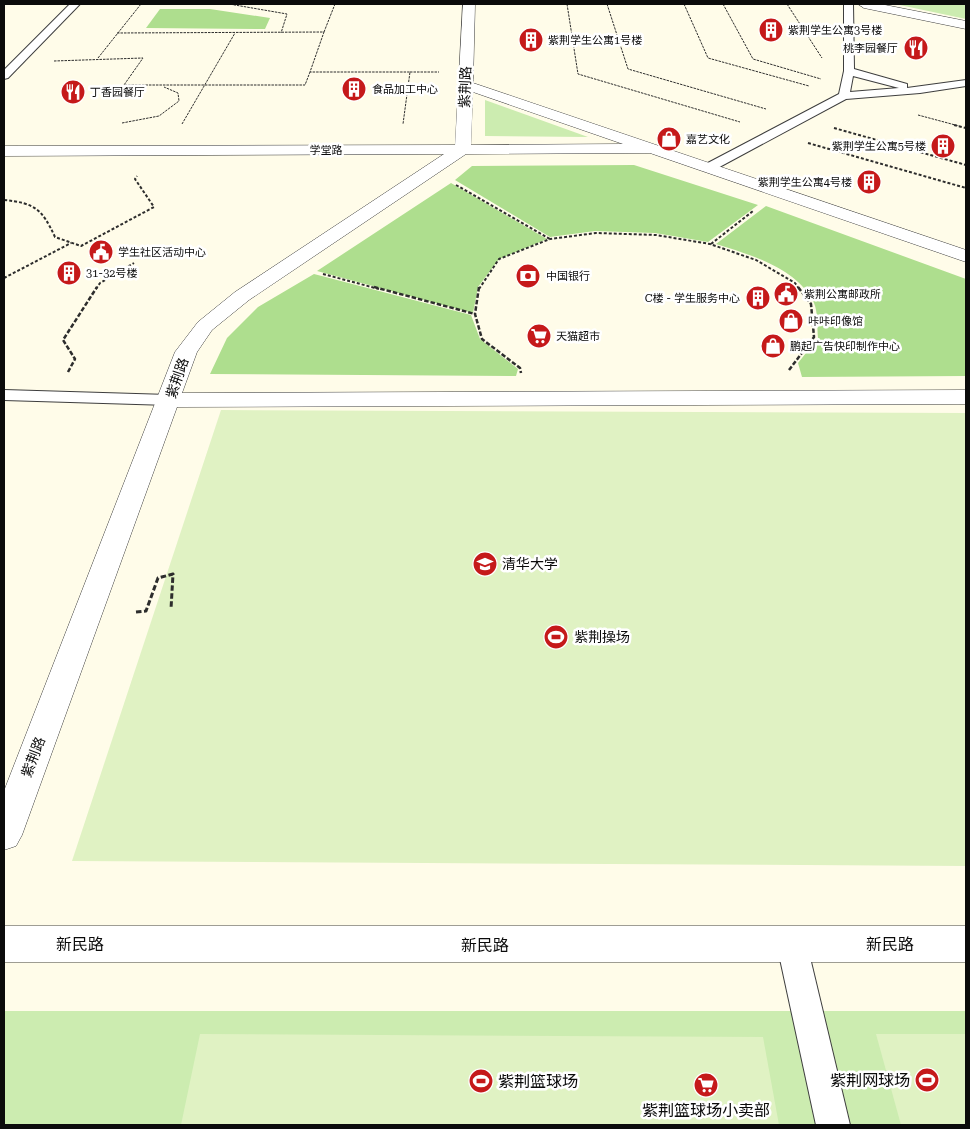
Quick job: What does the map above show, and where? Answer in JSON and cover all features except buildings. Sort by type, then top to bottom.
[{"type":"street","name":"紫荆路","points":[[4,835],[186,352],[205,326],[242,296],[463,149],[469,4]]},
{"type":"street","points":[[864,4],[966,25]]},
{"type":"street","points":[[465,85],[966,256]]},
{"type":"street","name":"学堂路","points":[[4,151],[648,149]]},
{"type":"street","points":[[169,400],[966,397]]},
{"type":"street","name":"新民路","points":[[4,944],[966,944]]},
{"type":"lane","points":[[4,76],[75,4]]},
{"type":"lane","points":[[845,91],[849,72],[848,4]]},
{"type":"lane","points":[[849,72],[920,90]]},
{"type":"lane","points":[[708,168],[800,119],[845,91],[920,90],[966,83]]},
{"type":"lane","points":[[4,395],[169,400]]},
{"type":"lane","points":[[792,945],[833,1125]]},
{"type":"path","points":[[97,58],[141,4]]},
{"type":"path","points":[[181,4],[229,4],[288,14],[281,33]]},
{"type":"path","points":[[18,61],[84,61],[97,58],[143,58],[124,86],[306,85],[335,4]]},
{"type":"path","points":[[567,4],[578,74],[966,188]]},
{"type":"path","points":[[607,4],[628,69],[966,165]]},
{"type":"path","points":[[684,4],[708,58],[845,91]]},
{"type":"path","points":[[723,4],[752,60],[845,91]]},
{"type":"path","points":[[787,4],[823,59],[849,72]]},
{"type":"path","points":[[117,33],[324,32]]},
{"type":"path","points":[[4,200],[28,203],[45,213],[56,237],[82,246],[154,207],[135,179],[159,151],[204,86],[235,33]]},
{"type":"path","points":[[310,72],[410,72],[400,150]]},
{"type":"path","points":[[119,124],[159,116],[179,102],[178,93],[161,86]]},
{"type":"path","points":[[432,170],[550,239]]},
{"type":"path","points":[[710,244],[779,192]]},
{"type":"path","points":[[524,398],[520,368],[482,339],[475,314],[479,288],[500,259],[550,239],[596,233],[656,235],[710,244],[756,260],[795,283],[810,304],[814,337],[788,369],[799,398]]},
{"type":"path","points":[[4,278],[72,242]]},
{"type":"path","points":[[55,397],[75,359],[63,340],[100,282],[134,263]]},
{"type":"path","points":[[289,265],[475,314]]},
{"type":"path","points":[[136,612],[146,611],[158,578],[173,574],[171,609]]},
{"type":"green space","points":[[895,4],[966,4],[966,19]]},
{"type":"green space","points":[[160,9],[210,9],[270,18],[265,29],[146,28]]},
{"type":"green space","points":[[485,100],[588,137],[485,136]]},
{"type":"green space","points":[[634,165],[758,205],[708,242],[655,233],[595,231],[550,237],[455,180],[472,166]]},
{"type":"green space","points":[[451,183],[547,239],[499,259],[478,287],[473,313],[317,271]]},
{"type":"green space","points":[[766,206],[966,279],[966,376],[802,377],[798,363],[818,338],[817,315],[814,303],[796,281],[772,264],[716,244]]},
{"type":"green space","points":[[314,274],[471,315],[480,339],[518,369],[516,376],[210,374],[227,338],[258,307]]},
{"type":"green space","name":"紫荆操场","points":[[221,410],[966,413],[966,866],[72,861]]},
{"type":"green space","points":[[4,1011],[966,1011],[966,1125],[4,1125]]},
{"type":"green space","name":"紫荆篮球场","points":[[200,1034],[763,1037],[779,1125],[181,1125]]},
{"type":"green space","name":"紫荆网球场","points":[[876,1034],[966,1034],[966,1125],[901,1125]]},
{"type":"place","name":"紫荆学生公寓3号楼","points":[[771,30]]},
{"type":"place","name":"紫荆学生公寓1号楼","points":[[531,40]]},
{"type":"place","name":"桃李园餐厅","points":[[916,48]]},
{"type":"place","name":"食品加工中心","points":[[354,89]]},
{"type":"place","name":"丁香园餐厅","points":[[73,92]]},
{"type":"place","name":"嘉艺文化","points":[[669,139]]},
{"type":"place","name":"紫荆学生公寓5号楼","points":[[943,146]]},
{"type":"place","name":"紫荆学生公寓4号楼","points":[[869,182]]},
{"type":"place","name":"学生社区活动中心","points":[[101,252]]},
{"type":"place","name":"31-32号楼","points":[[69,273]]},
{"type":"place","name":"中国银行","points":[[528,276]]},
{"type":"place","name":"紫荆公寓邮政所","points":[[786,294]]},
{"type":"place","name":"C楼 - 学生服务中心","points":[[758,298]]},
{"type":"place","name":"咔咔印像馆","points":[[791,321]]},
{"type":"place","name":"天猫超市","points":[[539,336]]},
{"type":"place","name":"鹏起广告快印制作中心","points":[[773,346]]},
{"type":"place","name":"清华大学","points":[[485,564]]},
{"type":"place","name":"紫荆操场","points":[[556,637]]},
{"type":"place","name":"紫荆网球场","points":[[927,1080]]},
{"type":"place","name":"紫荆篮球场","points":[[481,1081]]},
{"type":"place","name":"紫荆篮球场小卖部","points":[[706,1085]]}]
